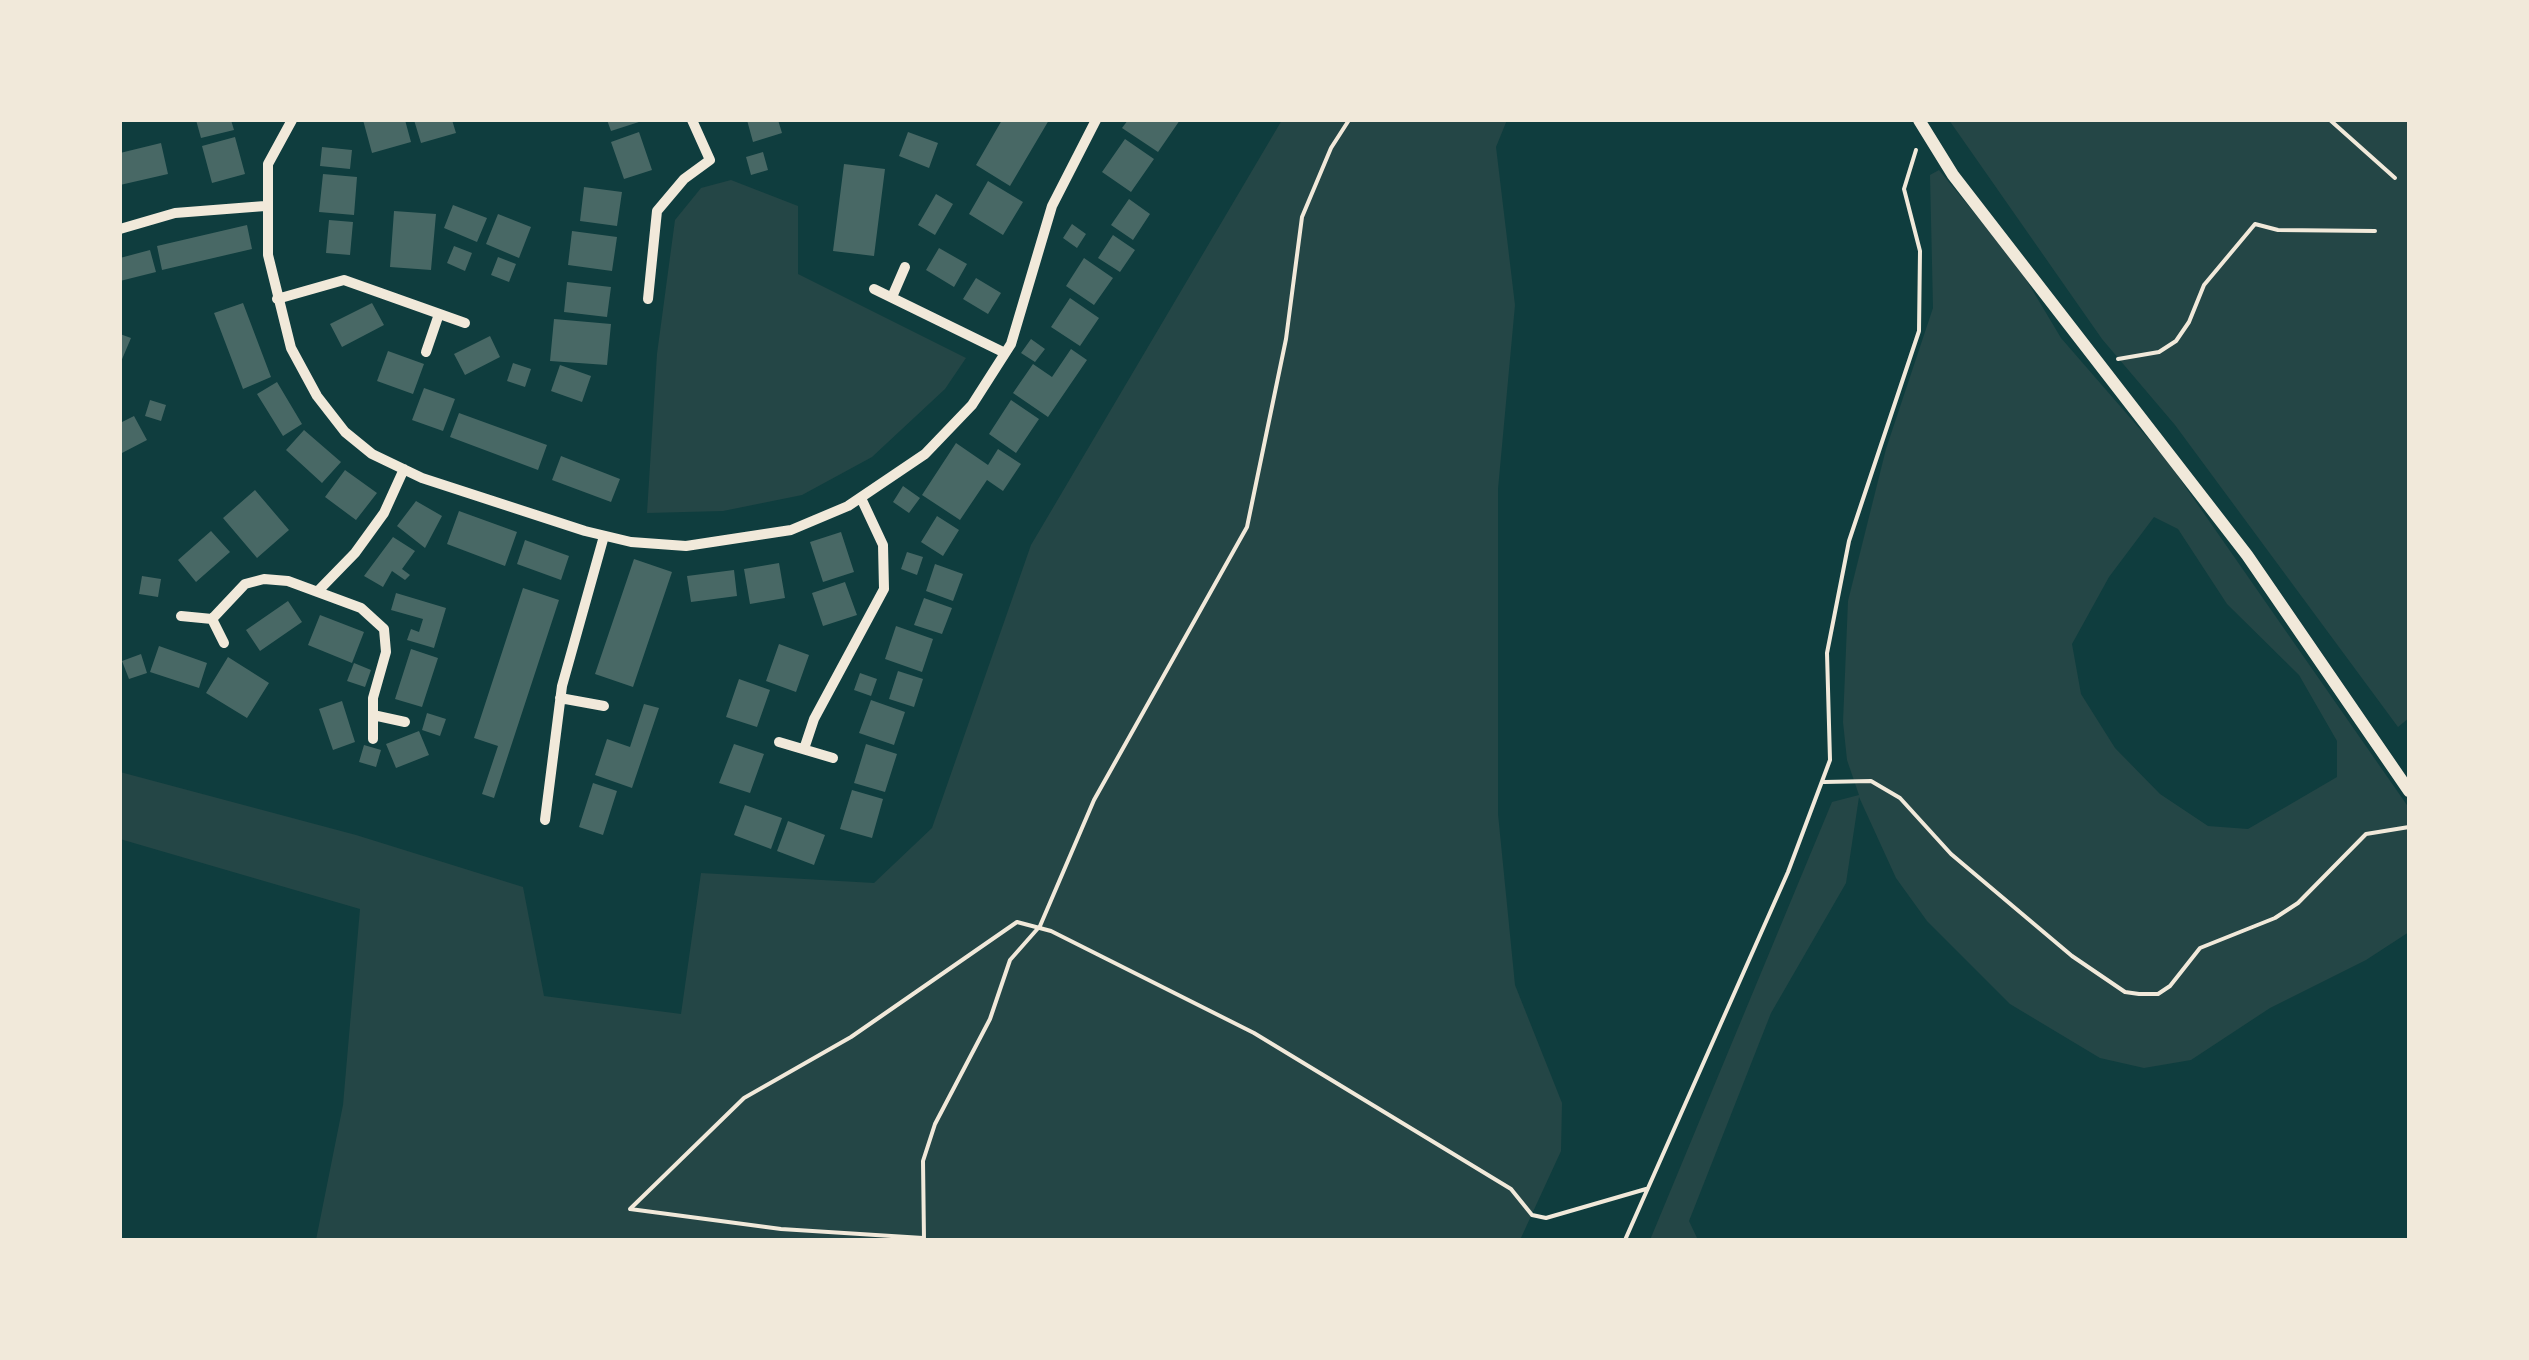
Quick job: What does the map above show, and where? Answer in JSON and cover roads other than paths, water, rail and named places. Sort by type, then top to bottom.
[{"type":"street","points":[[292,120],[268,164],[265,206],[276,299],[290,348],[317,396],[345,432],[372,454],[404,469],[604,536],[686,546],[790,530],[861,498],[925,454],[972,405],[1005,353],[1052,206],[1067,168],[1096,120]]},
{"type":"street","points":[[648,300],[656,211],[684,179],[710,160],[692,120]]},
{"type":"street","points":[[1919,120],[1953,175],[2247,555],[2409,791]]},
{"type":"street","points":[[120,229],[175,212],[265,206]]},
{"type":"street","points":[[892,297],[905,267]]},
{"type":"street","points":[[276,299],[344,280],[465,322]]},
{"type":"street","points":[[874,288],[1005,353]]},
{"type":"street","points":[[426,352],[439,314]]},
{"type":"street","points":[[317,592],[384,514],[404,469]]},
{"type":"street","points":[[804,750],[814,719],[884,588],[883,544],[861,498]]},
{"type":"street","points":[[545,820],[560,698],[604,536]]},
{"type":"street","points":[[212,619],[245,584],[264,580],[288,581],[361,608],[384,629],[386,652],[373,698],[373,739]]},
{"type":"street","points":[[181,616],[212,619]]},
{"type":"street","points":[[212,619],[224,643]]},
{"type":"street","points":[[560,698],[604,706]]},
{"type":"street","points":[[373,715],[405,722]]},
{"type":"street","points":[[779,742],[833,758]]}]
